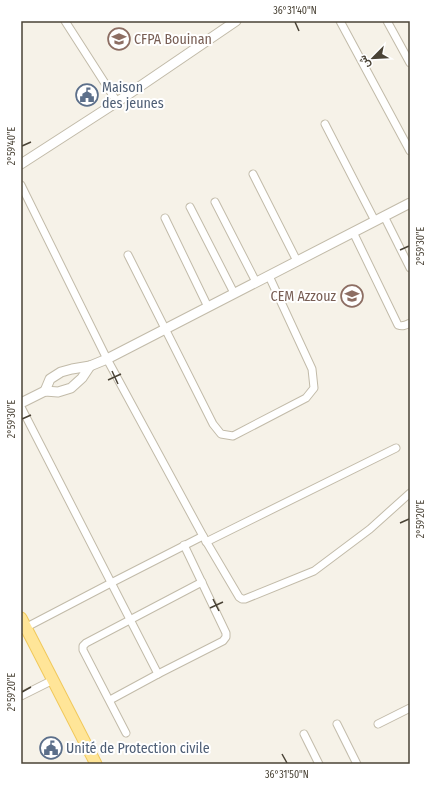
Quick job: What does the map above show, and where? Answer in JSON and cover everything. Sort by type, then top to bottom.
[{"type":"main road","points":[[23,625],[96,764]]},
{"type":"street","points":[[65,21],[117,102]]},
{"type":"street","points":[[21,164],[117,102],[236,21]]},
{"type":"street","points":[[340,21],[410,151]]},
{"type":"street","points":[[387,21],[410,63]]},
{"type":"street","points":[[325,124],[375,221]]},
{"type":"street","points":[[253,174],[297,261]]},
{"type":"street","points":[[21,185],[107,359],[238,597],[246,599],[314,571],[370,529],[410,493]]},
{"type":"street","points":[[215,202],[256,282]]},
{"type":"street","points":[[45,391],[50,379],[61,372],[90,366],[107,359],[410,203]]},
{"type":"street","points":[[190,207],[234,293]]},
{"type":"street","points":[[384,216],[410,268]]},
{"type":"street","points":[[165,218],[208,307]]},
{"type":"street","points":[[353,232],[398,325],[404,326],[410,323]]},
{"type":"street","points":[[128,256],[213,424],[221,434],[233,436],[306,398],[314,388],[312,369],[268,276]]},
{"type":"street","points":[[21,403],[45,391],[58,392],[71,388],[82,378],[90,366]]},
{"type":"street","points":[[21,407],[158,674]]},
{"type":"street","points":[[23,625],[111,583],[184,545],[205,539],[396,448]]},
{"type":"street","points":[[110,700],[223,641],[226,637],[226,633],[184,545]]},
{"type":"street","points":[[126,733],[83,650],[83,646],[130,619],[202,582]]},
{"type":"street","points":[[21,696],[53,680]]},
{"type":"street","points":[[378,724],[410,708]]},
{"type":"street","points":[[337,724],[357,764]]},
{"type":"street","points":[[304,734],[319,764]]},
{"type":"place","name":"CFPA Bouinan","points":[[119,39]]},
{"type":"place","name":"Maison des jeunes","points":[[87,95]]},
{"type":"place","name":"CEM Azzouz","points":[[352,296]]},
{"type":"place","name":"Unité de Protection civile","points":[[51,748]]}]
